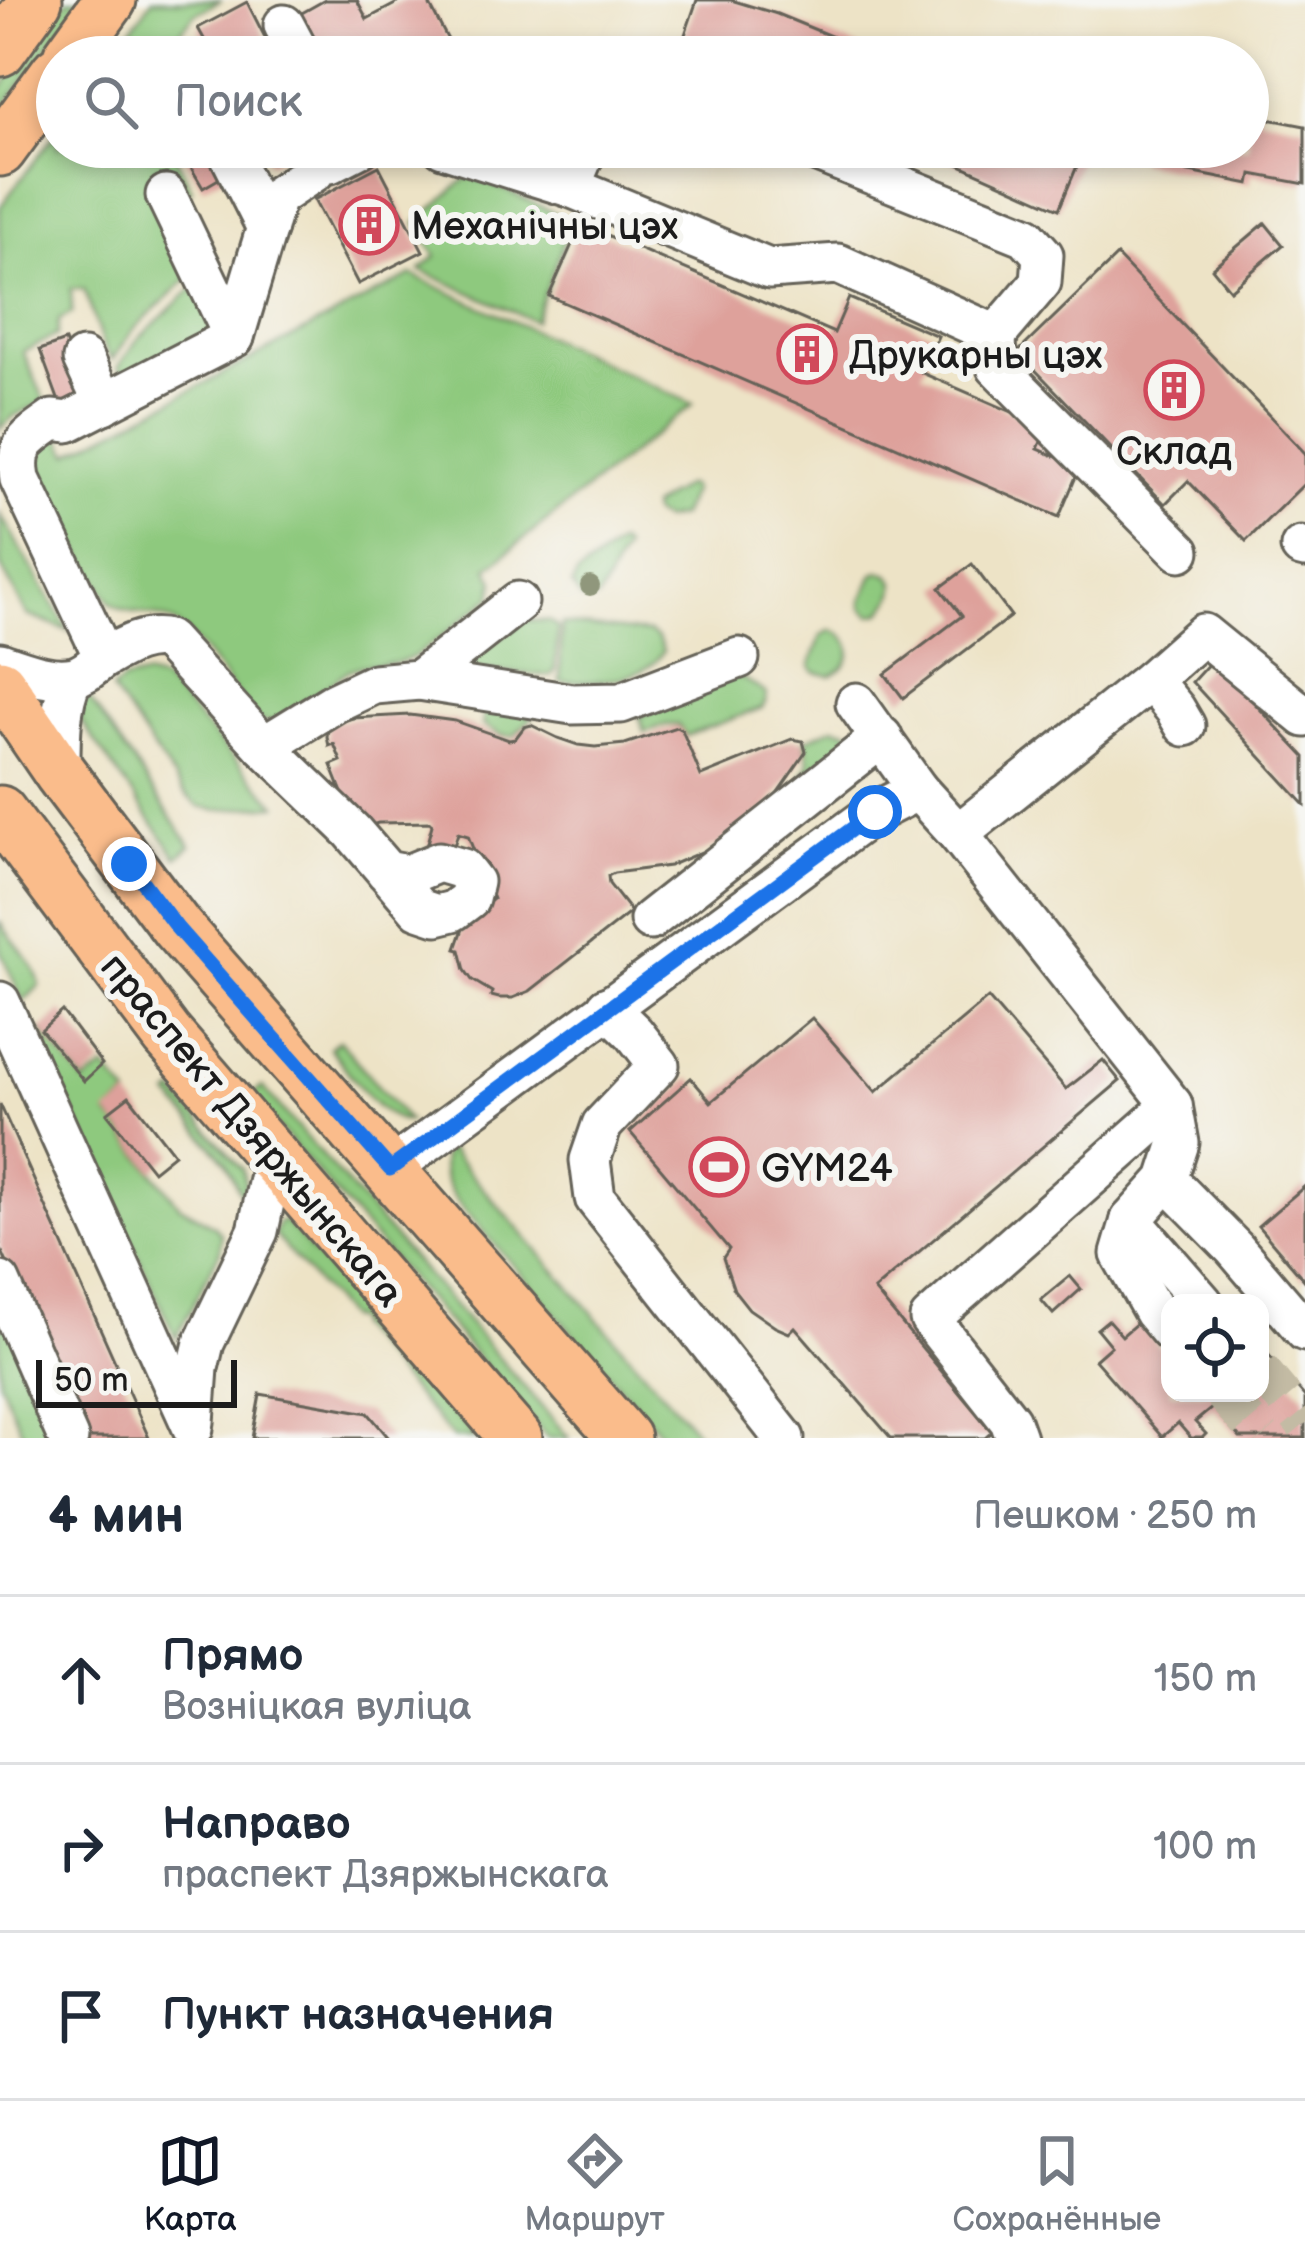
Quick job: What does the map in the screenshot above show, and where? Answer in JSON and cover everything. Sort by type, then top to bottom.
[{"type":"main road","points":[[0,50],[36,0]]},
{"type":"main road","points":[[84,36],[110,0]]},
{"type":"main road","points":[[0,150],[36,101]]},
{"type":"main road","name":"праспект Дзяржынскага","points":[[0,685],[177,928],[624,1438]]},
{"type":"main road","name":"праспект Дзяржынскага","points":[[0,812],[167,1035],[516,1438]]},
{"type":"street","points":[[237,168],[267,228]]},
{"type":"street","points":[[86,670],[20,478],[16,458],[24,440],[53,420],[68,422],[234,338],[276,197],[322,168]]},
{"type":"street","points":[[510,168],[570,187],[770,268],[838,264],[996,335]]},
{"type":"street","points":[[570,187],[578,168]]},
{"type":"street","points":[[857,168],[1026,236],[1043,255],[1041,282],[996,335],[997,367],[1180,551]]},
{"type":"street","points":[[166,195],[234,338]]},
{"type":"street","points":[[83,359],[104,404]]},
{"type":"street","points":[[419,680],[518,602]]},
{"type":"street","points":[[958,834],[1203,634],[1305,717]]},
{"type":"street","points":[[60,773],[66,691],[86,670],[152,635],[167,640],[386,871]]},
{"type":"street","points":[[264,746],[374,684],[419,680],[572,704],[621,703],[739,658]]},
{"type":"street","points":[[0,663],[36,675],[86,670]]},
{"type":"street","points":[[1151,680],[1185,726]]},
{"type":"street","points":[[856,703],[918,790],[1172,1105],[1179,1143],[1167,1180],[1126,1237]]},
{"type":"street","points":[[650,920],[882,737]]},
{"type":"street","points":[[390,1169],[875,812],[918,790]]},
{"type":"street","points":[[607,1007],[659,1065],[602,1125],[590,1160],[595,1198],[784,1438]]},
{"type":"street","points":[[5,1028],[195,1433]]},
{"type":"street","points":[[1016,1438],[1010,1421],[930,1319],[1172,1105]]},
{"type":"street","points":[[195,1433],[204,1343],[258,1231],[273,1160]]},
{"type":"street","points":[[1167,1180],[1305,1331]]},
{"type":"street","points":[[1126,1237],[1192,1294]]},
{"type":"street","points":[[1126,1237],[1161,1320]]},
{"type":"street","points":[[0,1282],[68,1438]]},
{"type":"street","points":[[155,1344],[174,1354],[204,1343]]},
{"type":"green space","points":[[67,0],[81,0],[55,36],[40,36]]},
{"type":"green space","points":[[152,0],[222,0],[195,14],[177,36],[127,36]]},
{"type":"green space","points":[[36,42],[36,63],[0,113],[0,90]]},
{"type":"green space","points":[[36,159],[36,168],[181,168],[192,190],[174,201],[201,266],[133,330],[112,360],[84,289],[71,289],[72,313],[59,320],[57,335],[23,352],[45,401],[14,416],[0,429],[0,207]]},
{"type":"green space","points":[[470,175],[572,220],[534,321],[420,270],[436,256],[416,223]]},
{"type":"green space","points":[[412,275],[693,404],[488,568],[495,581],[492,597],[416,656],[349,670],[281,719],[255,720],[201,648],[177,625],[111,603],[39,486],[37,455],[57,431],[69,454]]},
{"type":"green space","points":[[206,276],[215,333],[124,375],[118,367],[137,340]]},
{"type":"green space","points":[[684,486],[692,491],[680,516],[664,520],[652,514],[651,507]]},
{"type":"green space","points":[[0,514],[69,631],[27,615],[0,565]]},
{"type":"green space","points":[[619,543],[624,548],[600,596],[581,599],[572,586],[577,575]]},
{"type":"green space","points":[[874,574],[893,579],[895,589],[881,613],[871,615],[862,607],[862,600]]},
{"type":"green space","points":[[522,620],[549,621],[558,628],[555,671],[550,676],[473,669],[467,660]]},
{"type":"green space","points":[[562,624],[649,633],[663,651],[631,675],[560,682]]},
{"type":"green space","points":[[831,630],[846,640],[850,652],[845,665],[831,676],[814,672],[810,666],[821,636]]},
{"type":"green space","points":[[737,675],[766,693],[762,708],[686,736],[678,725],[644,732],[639,716]]},
{"type":"green space","points":[[145,676],[163,681],[277,805],[215,810],[198,806],[184,793],[112,690],[123,681]]},
{"type":"green space","points":[[88,697],[191,846],[177,857],[80,720],[81,703]]},
{"type":"green space","points":[[489,705],[534,716],[513,736],[502,735],[483,725]]},
{"type":"green space","points":[[834,727],[850,731],[853,740],[802,776],[809,763],[805,740]]},
{"type":"green space","points":[[0,921],[33,967],[40,985],[23,1002],[0,950]]},
{"type":"green space","points":[[41,1030],[85,1083],[105,1068],[129,1096],[108,1114],[179,1205],[221,1234],[220,1251],[176,1339],[38,1035]]},
{"type":"green space","points":[[339,1040],[408,1121],[386,1112],[365,1093],[330,1048]]},
{"type":"green space","points":[[262,1087],[569,1438],[547,1438],[251,1096]]},
{"type":"green space","points":[[175,1092],[242,1169],[243,1199],[225,1161],[170,1096]]},
{"type":"green space","points":[[447,1147],[702,1438],[665,1438],[454,1198],[443,1173]]},
{"type":"green space","points":[[285,1221],[476,1438],[453,1438],[354,1326],[274,1235],[279,1222]]},
{"type":"green space","points":[[0,1301],[61,1438],[24,1438],[0,1381]]},
{"type":"building","points":[[325,0],[357,0],[367,19],[403,0],[427,0],[446,36],[312,36],[300,14]]},
{"type":"building","points":[[697,0],[731,0],[831,36],[685,36]]},
{"type":"building","points":[[247,2],[264,36],[202,36],[198,28]]},
{"type":"building","points":[[1269,119],[1305,126],[1305,184],[1252,174],[1250,184],[1169,168],[1269,168]]},
{"type":"building","points":[[191,168],[224,168],[227,174],[203,188]]},
{"type":"building","name":"Механічны цэх","points":[[380,168],[423,251],[358,284],[314,200]]},
{"type":"building","points":[[967,168],[1076,168],[1059,209]]},
{"type":"building","points":[[1265,223],[1283,245],[1230,290],[1212,268]]},
{"type":"building","name":"Друкарны цэх","points":[[581,224],[834,333],[849,298],[938,336],[922,373],[1047,427],[1038,449],[1080,467],[1059,517],[549,296]]},
{"type":"building","name":"Склад","points":[[1117,256],[1305,453],[1305,483],[1246,541],[1188,481],[1165,504],[1018,352]]},
{"type":"building","points":[[65,341],[85,398],[61,407],[40,350]]},
{"type":"building","points":[[972,564],[1011,616],[903,698],[885,674],[962,616],[940,588]]},
{"type":"building","points":[[1213,659],[1305,757],[1305,805],[1192,682]]},
{"type":"building","points":[[410,715],[455,721],[509,740],[531,725],[578,745],[595,747],[625,744],[676,727],[682,730],[701,776],[792,739],[803,741],[806,752],[766,809],[718,845],[669,866],[608,876],[631,912],[530,991],[499,998],[472,980],[456,949],[465,923],[493,899],[468,836],[458,833],[452,852],[427,843],[430,822],[378,823],[357,830],[331,765],[341,761],[327,737],[334,723]]},
{"type":"building","points":[[988,998],[1066,1089],[1103,1060],[1120,1081],[874,1290],[992,1432],[985,1438],[891,1438],[795,1327],[789,1333],[749,1309],[734,1290],[723,1258],[729,1249],[630,1132],[691,1078],[711,1102],[812,1018],[876,1092]]},
{"type":"building","points":[[62,1011],[102,1064],[84,1081],[41,1030]]},
{"type":"building","points":[[129,1096],[174,1154],[153,1171],[107,1113]]},
{"type":"building","points":[[0,1104],[149,1438],[85,1438],[0,1247]]},
{"type":"building","points":[[1305,1186],[1305,1281],[1258,1226]]},
{"type":"building","points":[[1070,1276],[1081,1289],[1053,1314],[1041,1300]]},
{"type":"building","points":[[1108,1320],[1122,1336],[1138,1322],[1161,1349],[1161,1402],[1269,1402],[1269,1355],[1305,1397],[1305,1438],[1240,1438],[1213,1407],[1195,1422],[1206,1434],[1202,1438],[1191,1438],[1178,1423],[1162,1437],[1095,1360],[1111,1346],[1097,1329]]},
{"type":"building","points":[[260,1394],[368,1413],[389,1438],[252,1438]]},
{"type":"tunnel","points":[[1269,1381],[1305,1424]]},
{"type":"tunnel","points":[[1231,1402],[1262,1438]]},
{"type":"place","name":"Механічны цэх","points":[[369,225]]},
{"type":"place","name":"Друкарны цэх","points":[[807,354]]},
{"type":"place","name":"Склад","points":[[1174,390]]},
{"type":"place","name":"GYM24","points":[[719,1167]]},
{"type":"route","points":[[129,864],[177,928],[390,1169],[875,812]]}]
